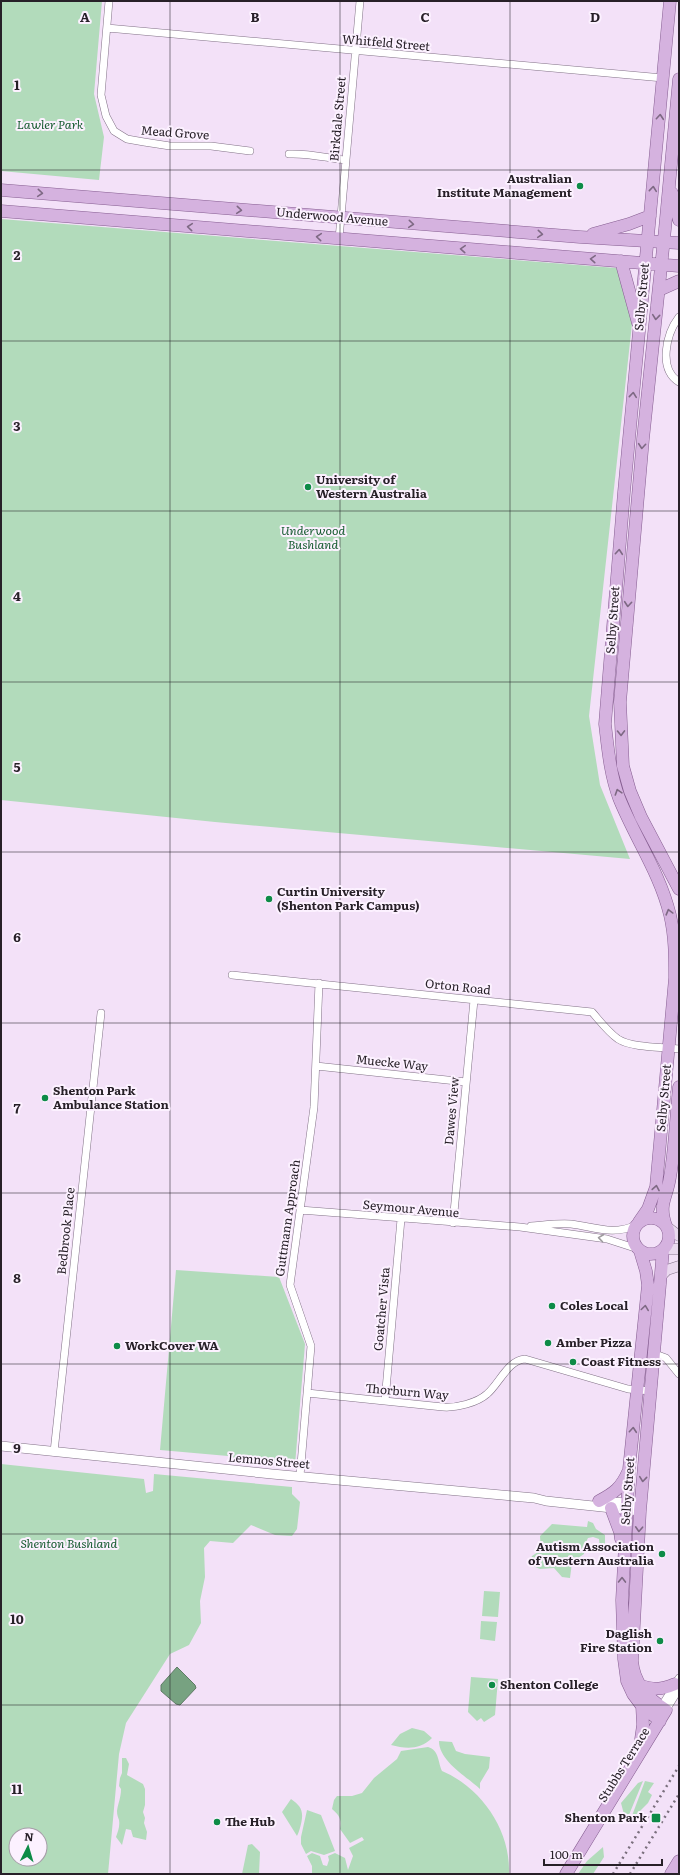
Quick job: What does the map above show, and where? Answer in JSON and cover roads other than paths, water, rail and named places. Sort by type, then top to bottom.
[{"type":"main road","name":"Selby Street","points":[[638,1224],[648,1209],[656,1187],[674,1048],[676,931],[656,874],[630,823],[619,796],[609,758],[605,724],[617,571],[670,1]]},
{"type":"main road","name":"Selby Street","points":[[679,79],[662,264],[645,416],[620,702],[623,766],[630,791],[641,817],[679,889]]},
{"type":"main road","points":[[670,184],[679,220]]},
{"type":"main road","name":"Underwood Avenue","points":[[1,190],[580,237],[679,243]]},
{"type":"main road","name":"Underwood Avenue","points":[[1,211],[679,266]]},
{"type":"main road","points":[[580,237],[629,224],[650,216]]},
{"type":"main road","points":[[621,261],[640,328]]},
{"type":"main road","points":[[659,290],[679,281]]},
{"type":"main road","points":[[631,416],[645,416]]},
{"type":"main road","points":[[617,571],[631,572]]},
{"type":"main road","name":"Selby Street","points":[[666,1226],[663,1218],[663,1204],[670,1178],[679,1088]]},
{"type":"main road","points":[[679,1236],[660,1220],[652,1218],[645,1219],[638,1224],[632,1236],[634,1244],[639,1250],[651,1254],[663,1250],[679,1249]]},
{"type":"main road","points":[[663,1250],[669,1239],[666,1226]]},
{"type":"main road","name":"Selby Street","points":[[639,1250],[648,1283],[630,1469],[623,1560],[622,1600],[626,1673],[630,1688],[642,1706],[660,1713]]},
{"type":"main road","name":"Selby Street","points":[[660,1713],[639,1685],[633,1671],[632,1656],[640,1507],[663,1250]]},
{"type":"main road","points":[[661,1276],[667,1270],[679,1266]]},
{"type":"main road","points":[[599,1501],[616,1491],[623,1484],[630,1469]]},
{"type":"main road","points":[[611,1508],[620,1532],[623,1560]]},
{"type":"main road","points":[[639,1685],[658,1690],[678,1684]]},
{"type":"main road","points":[[641,1739],[643,1725],[642,1706]]},
{"type":"main road","name":"Stubbs Terrace","points":[[559,1874],[641,1739],[660,1713]]},
{"type":"main road","name":"Stubbs Terrace","points":[[566,1874],[660,1713]]},
{"type":"street","name":"Mead Grove","points":[[109,1],[101,95],[106,116],[114,131],[127,139],[170,146],[211,146],[250,151]]},
{"type":"street","name":"Birkdale Street","points":[[339,239],[360,1]]},
{"type":"street","name":"Whitfeld Street","points":[[107,28],[663,78]]},
{"type":"street","points":[[289,154],[305,154],[320,158],[346,160]]},
{"type":"street","points":[[679,317],[668,340],[666,358],[668,370],[672,378],[679,382]]},
{"type":"street","name":"Orton Road","points":[[232,974],[592,1012],[614,1035],[623,1042],[674,1048]]},
{"type":"street","name":"Guttmann Approach","points":[[300,1476],[311,1346],[290,1288],[314,1107],[319,983]]},
{"type":"street","name":"Dawes View","points":[[453,1223],[474,1000]]},
{"type":"street","name":"Bedbrook Place","points":[[54,1452],[101,1014]]},
{"type":"street","name":"Muecke Way","points":[[316,1066],[466,1082]]},
{"type":"street","name":"Seymour Avenue","points":[[300,1210],[520,1227],[607,1239],[639,1250]]},
{"type":"street","name":"Goatcher Vista","points":[[385,1402],[401,1219]]},
{"type":"street","name":"Seymour Avenue","points":[[520,1227],[565,1224],[615,1231],[627,1229],[638,1224]]},
{"type":"street","points":[[654,1354],[666,1358],[679,1374]]},
{"type":"street","name":"Thorburn Way","points":[[307,1393],[385,1402],[456,1407],[482,1398],[488,1394],[512,1365],[520,1359],[531,1360],[628,1389],[651,1391]]},
{"type":"street","name":"Lemnos Street","points":[[1,1446],[534,1498],[546,1502],[611,1508],[628,1506]]},
{"type":"street","name":"Lemnos Street","points":[[534,1498],[546,1496],[640,1507]]},
{"type":"street","name":"Stubbs Terrace","points":[[660,1713],[678,1684]]},
{"type":"railway","points":[[613,1874],[679,1766]]},
{"type":"railway","points":[[630,1874],[679,1794]]},
{"type":"place","name":"Australian Institute Management","points":[[580,186]]},
{"type":"place","name":"University of Western Australia","points":[[308,487]]},
{"type":"place","name":"Curtin University (Shenton Park Campus)","points":[[269,899]]},
{"type":"place","name":"Shenton Park Ambulance Station","points":[[45,1098]]},
{"type":"place","name":"Coles Local","points":[[552,1306]]},
{"type":"place","name":"Amber Pizza","points":[[548,1343]]},
{"type":"place","name":"WorkCover WA","points":[[117,1346]]},
{"type":"place","name":"Coast Fitness","points":[[573,1362]]},
{"type":"place","name":"Autism Association of Western Australia","points":[[662,1554]]},
{"type":"place","name":"Daglish Fire Station","points":[[660,1641]]},
{"type":"place","name":"Shenton College","points":[[492,1685]]},
{"type":"place","name":"Shenton Park","points":[[656,1818]]},
{"type":"place","name":"The Hub","points":[[217,1822]]},
{"type":"park label","name":"Lawler Park","points":[[50,125]]},
{"type":"park label","name":"Underwood Bushland","points":[[313,538]]},
{"type":"park label","name":"Shenton Bushland","points":[[69,1544]]}]
